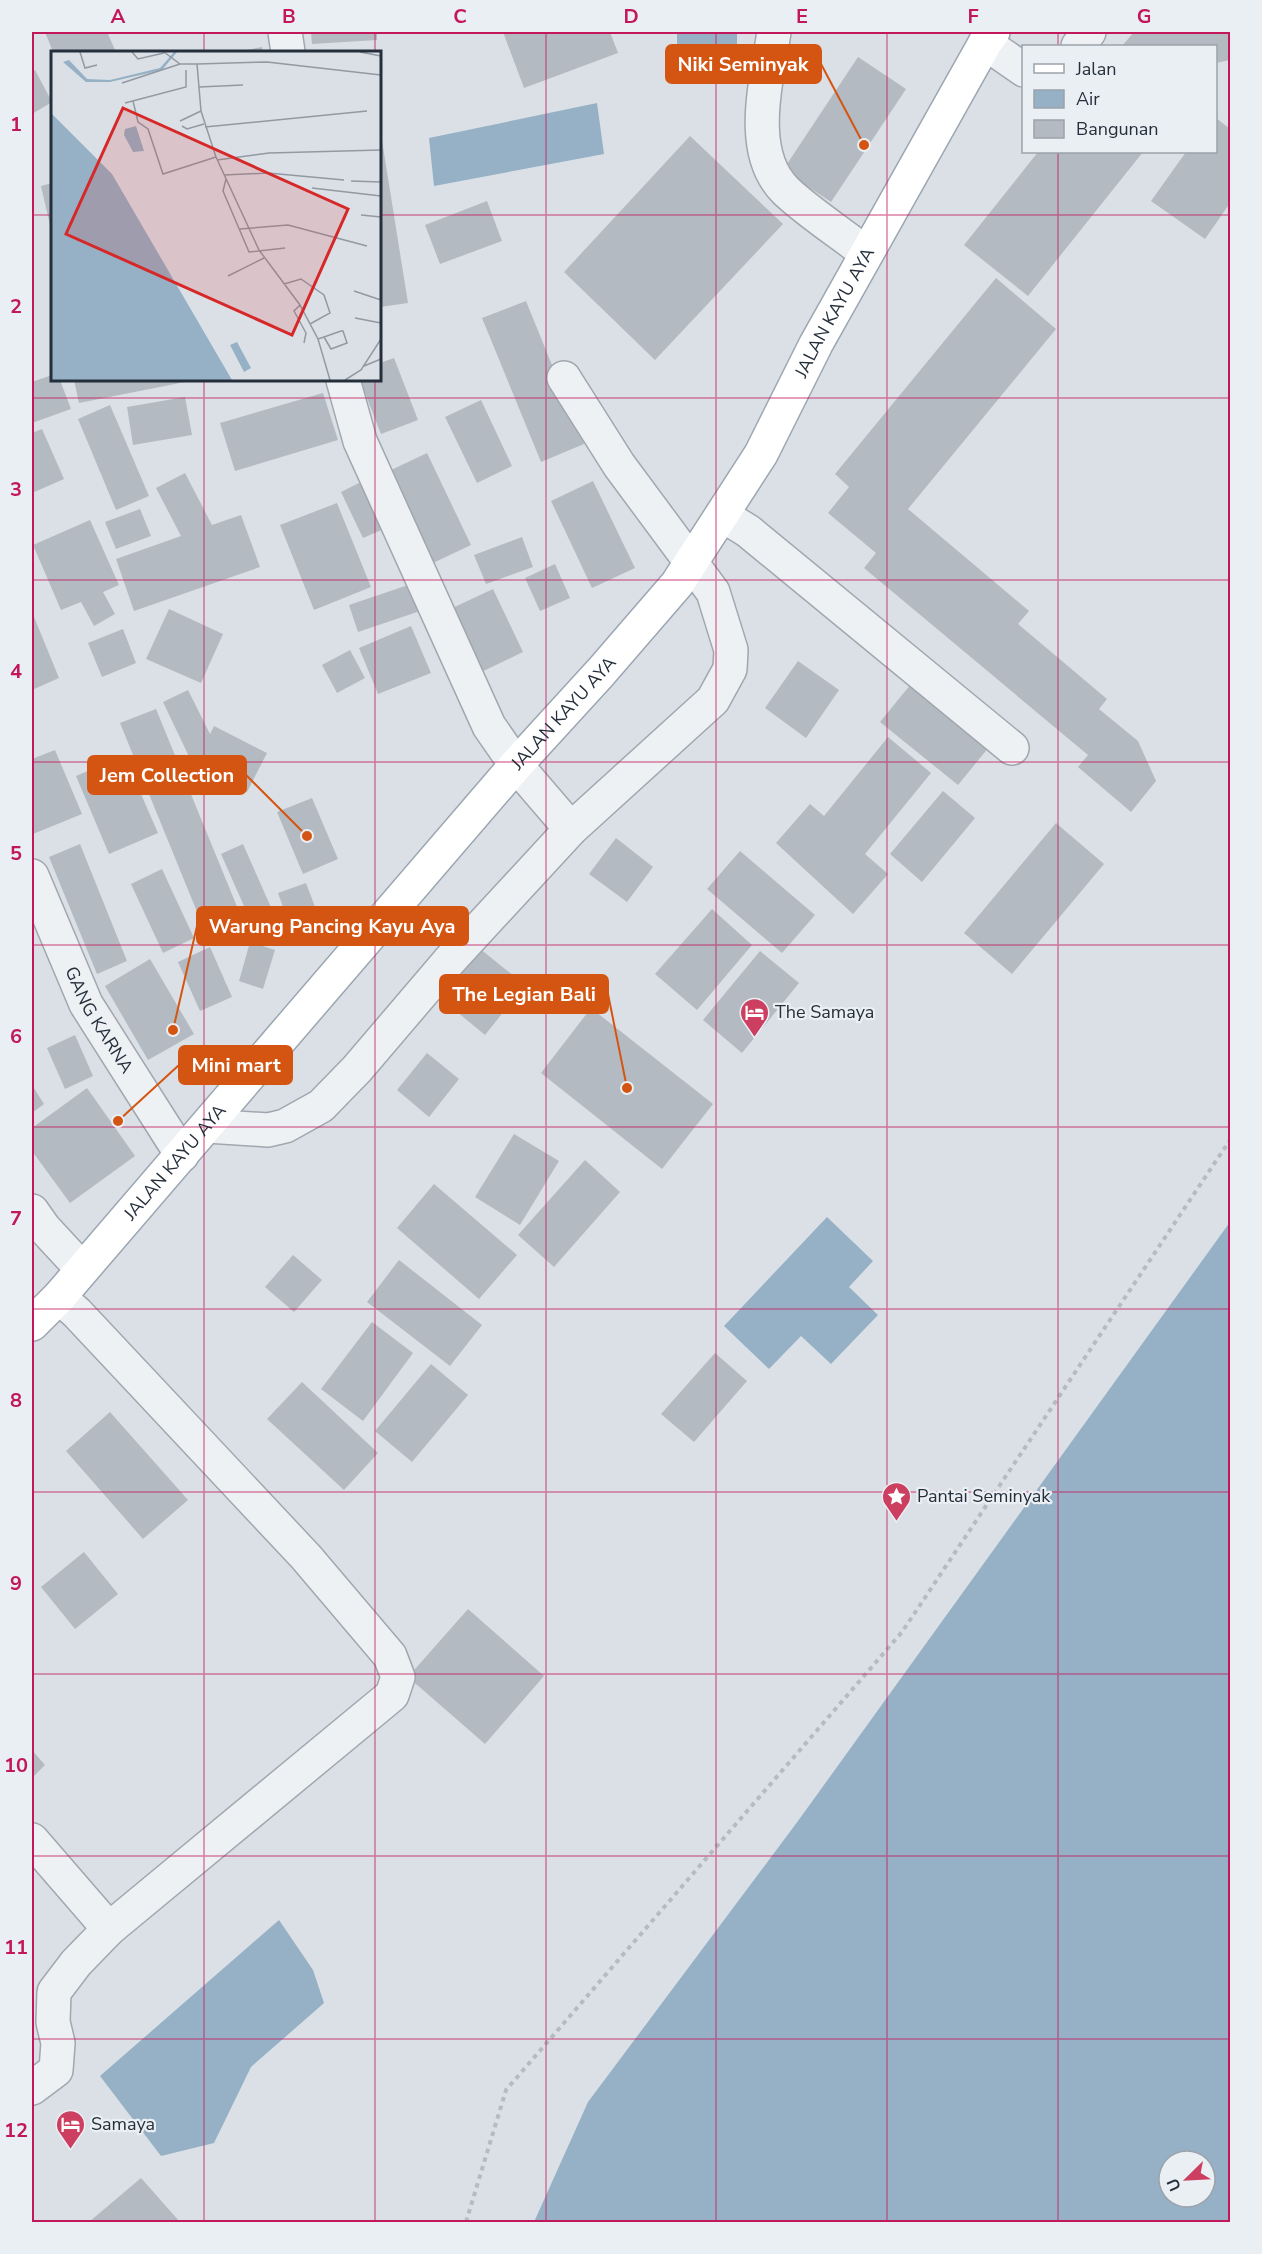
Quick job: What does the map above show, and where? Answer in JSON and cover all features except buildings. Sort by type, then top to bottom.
[{"type":"main road","name":"JALAN KAYU AYA","points":[[32,1324],[59,1297],[183,1155],[516,765],[676,584],[761,454],[816,344],[989,37]]},
{"type":"street","points":[[285,32],[288,51]]},
{"type":"street","points":[[774,32],[761,130],[769,166],[785,190],[866,253]]},
{"type":"street","points":[[1079,45],[1089,32]]},
{"type":"street","points":[[989,37],[1022,69]]},
{"type":"street","points":[[207,1126],[268,1130],[285,1126],[321,1106],[357,1069],[450,960],[571,829],[713,700],[730,669],[731,650],[713,592],[619,465],[564,378]]},
{"type":"street","points":[[343,381],[364,452],[489,726],[516,765],[571,829]]},
{"type":"street","points":[[722,515],[748,531],[1011,748]]},
{"type":"street","name":"GANG KARNA","points":[[32,876],[86,1004],[183,1155]]},
{"type":"street","points":[[32,1211],[44,1228],[82,1269]]},
{"type":"street","points":[[32,2088],[56,2070],[58,2043],[53,2022],[54,1992],[76,1963],[109,1929],[392,1695],[398,1677],[390,1656],[306,1557],[59,1297]]},
{"type":"street","points":[[32,1840],[109,1929]]},
{"type":"path","points":[[466,2223],[506,2090],[902,1632],[1230,1140]]},
{"type":"water","points":[[677,32],[737,32],[737,48],[677,51]]},
{"type":"water","points":[[597,103],[604,154],[434,186],[429,138]]},
{"type":"water","points":[[827,1217],[873,1261],[849,1287],[878,1315],[831,1364],[801,1336],[769,1369],[724,1326]]},
{"type":"water","points":[[1230,1222],[1230,2222],[534,2222],[588,2102],[798,1821]]},
{"type":"water","points":[[279,1920],[313,1970],[324,2003],[251,2067],[214,2143],[161,2156],[100,2076]]},
{"type":"place","name":"Niki Seminyak","points":[[864,145]]},
{"type":"place","name":"Jem Collection","points":[[307,836]]},
{"type":"place","name":"Warung Pancing Kayu Aya","points":[[173,1030]]},
{"type":"place","name":"The Samaya","points":[[754,1038]]},
{"type":"place","name":"The Legian Bali","points":[[627,1088]]},
{"type":"place","name":"Mini mart","points":[[118,1121]]},
{"type":"place","name":"Pantai Seminyak","points":[[896,1522]]},
{"type":"place","name":"Samaya","points":[[70,2150]]}]
